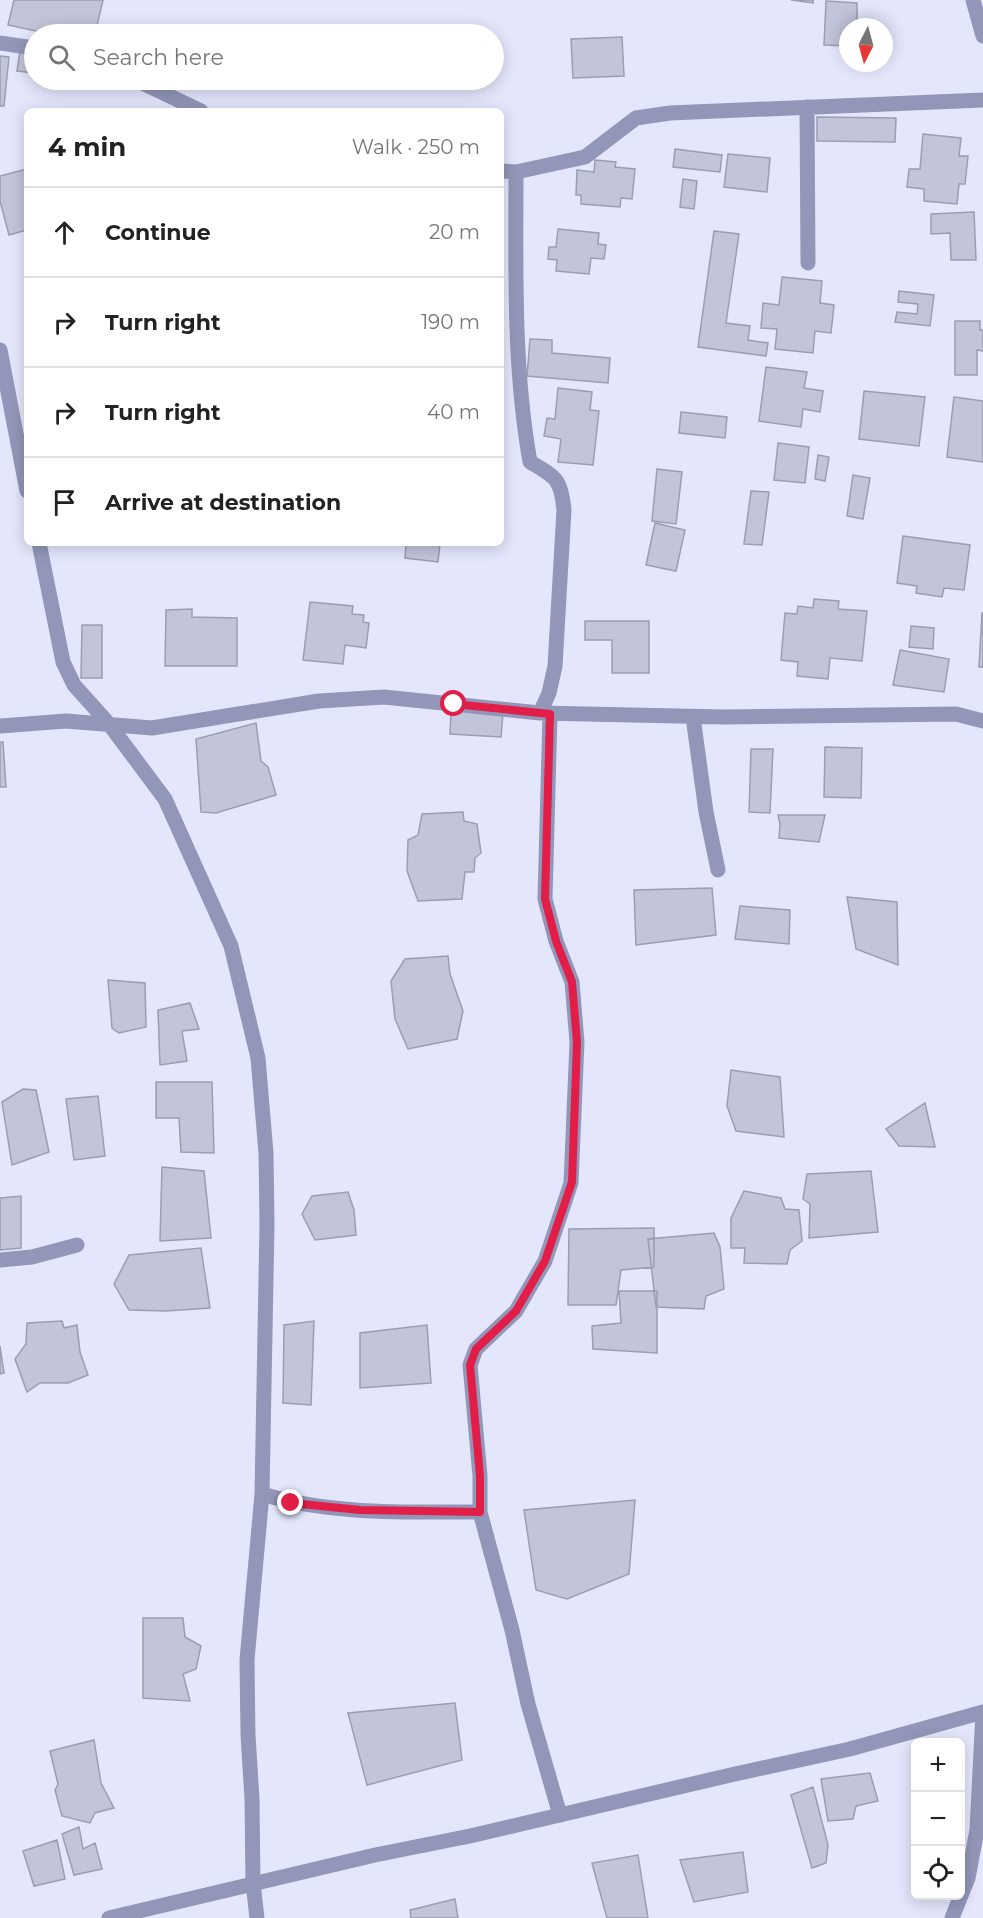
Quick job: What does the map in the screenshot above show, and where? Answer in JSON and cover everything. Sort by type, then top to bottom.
[{"type":"street","points":[[973,0],[983,36]]},
{"type":"street","points":[[0,43],[24,47]]},
{"type":"street","points":[[157,90],[195,108]]},
{"type":"street","points":[[560,1815],[528,1704],[512,1630],[480,1512],[480,1476],[470,1365],[476,1349],[516,1311],[545,1261],[572,1182],[576,1030],[572,982],[556,941],[545,899],[545,713],[555,666],[564,510],[562,489],[551,474],[530,462],[526,441],[517,354],[509,171],[585,157],[636,118],[670,113],[983,100]]},
{"type":"street","points":[[807,107],[808,264]]},
{"type":"street","points":[[0,350],[24,475]]},
{"type":"street","points":[[40,546],[63,662],[74,685],[109,724],[165,799],[231,946],[258,1058],[267,1153],[267,1224],[262,1494],[247,1660],[248,1735],[257,1918]]},
{"type":"street","points":[[0,726],[66,721],[152,728],[319,701],[384,697],[545,713],[693,717],[956,714],[983,721]]},
{"type":"street","points":[[693,717],[706,812],[718,870]]},
{"type":"street","points":[[0,1260],[32,1257],[77,1245]]},
{"type":"street","points":[[262,1494],[291,1503],[360,1510],[480,1512]]},
{"type":"street","points":[[109,1918],[254,1883],[850,1749],[983,1712],[977,1830],[968,1878],[952,1918]]},
{"type":"building","points":[[14,0],[103,0],[97,24],[24,24],[24,28],[8,25]]},
{"type":"building","points":[[791,0],[813,0],[813,3]]},
{"type":"building","points":[[826,1],[857,3],[857,18],[839,18],[839,46],[824,45]]},
{"type":"building","points":[[622,37],[624,76],[573,78],[571,39]]},
{"type":"building","points":[[20,51],[24,52],[24,72],[17,71]]},
{"type":"building","points":[[0,56],[9,57],[4,106],[0,106]]},
{"type":"building","points":[[817,117],[896,118],[895,142],[817,141]]},
{"type":"building","points":[[923,134],[961,138],[959,156],[968,156],[965,184],[959,184],[957,204],[924,201],[924,189],[907,187],[909,169],[920,169]]},
{"type":"building","points":[[675,149],[722,155],[720,172],[673,167]]},
{"type":"building","points":[[728,154],[770,158],[767,192],[724,187]]},
{"type":"building","points":[[595,160],[616,162],[615,167],[635,169],[632,199],[621,198],[620,207],[581,204],[581,195],[576,195],[577,170],[594,172]]},
{"type":"building","points":[[24,170],[24,231],[9,235],[0,201],[0,176]]},
{"type":"building","points":[[683,179],[697,181],[694,209],[680,207]]},
{"type":"building","points":[[974,212],[976,260],[951,260],[950,233],[931,234],[931,214]]},
{"type":"building","points":[[558,229],[599,233],[598,244],[606,245],[604,259],[591,258],[589,274],[556,271],[557,260],[548,259],[549,247],[556,247]]},
{"type":"building","points":[[714,231],[739,234],[726,323],[750,326],[748,340],[768,343],[766,356],[698,347]]},
{"type":"building","points":[[782,277],[822,281],[820,303],[834,305],[831,333],[815,331],[813,353],[775,349],[777,329],[761,328],[763,303],[779,305]]},
{"type":"building","points":[[899,291],[934,295],[930,326],[895,322],[897,312],[917,314],[918,304],[898,302]]},
{"type":"building","points":[[955,321],[980,321],[980,330],[983,330],[983,351],[977,350],[977,375],[955,375]]},
{"type":"building","points":[[530,339],[552,340],[552,353],[610,358],[608,383],[527,376]]},
{"type":"building","points":[[766,367],[807,372],[804,388],[823,391],[820,412],[803,409],[801,427],[759,421]]},
{"type":"building","points":[[558,388],[592,392],[590,410],[599,411],[593,465],[558,462],[561,439],[544,436],[547,418],[555,419]]},
{"type":"building","points":[[864,391],[925,397],[919,446],[859,439]]},
{"type":"building","points":[[954,397],[983,401],[983,462],[947,457]]},
{"type":"building","points":[[681,412],[727,417],[725,438],[679,433]]},
{"type":"building","points":[[778,443],[809,447],[805,483],[774,480]]},
{"type":"building","points":[[818,455],[829,457],[825,481],[815,479]]},
{"type":"building","points":[[657,469],[682,472],[676,524],[652,521]]},
{"type":"building","points":[[853,475],[870,478],[863,519],[847,516]]},
{"type":"building","points":[[751,491],[769,492],[762,545],[744,544]]},
{"type":"building","points":[[655,523],[685,530],[676,571],[646,565]]},
{"type":"building","points":[[903,536],[970,545],[964,590],[944,588],[942,597],[916,593],[917,586],[897,583]]},
{"type":"building","points":[[406,546],[440,546],[438,562],[405,558]]},
{"type":"building","points":[[814,599],[839,601],[838,609],[867,611],[862,661],[830,658],[828,679],[797,676],[798,662],[781,660],[785,613],[797,614],[798,606],[813,608]]},
{"type":"building","points":[[310,602],[353,606],[352,614],[364,615],[363,622],[369,623],[366,648],[345,645],[343,664],[303,660]]},
{"type":"building","points":[[192,609],[192,617],[237,618],[237,666],[165,666],[166,610]]},
{"type":"building","points":[[982,613],[983,667],[979,667]]},
{"type":"building","points":[[585,621],[649,621],[649,673],[612,673],[612,640],[585,640]]},
{"type":"building","points":[[82,625],[102,625],[102,678],[81,678]]},
{"type":"building","points":[[911,626],[934,628],[933,649],[909,647]]},
{"type":"building","points":[[900,650],[949,659],[944,692],[893,685]]},
{"type":"building","points":[[451,710],[503,713],[501,737],[450,734]]},
{"type":"building","points":[[256,723],[261,761],[268,767],[276,795],[216,813],[201,812],[196,739]]},
{"type":"building","points":[[0,742],[3,742],[6,787],[0,787]]},
{"type":"building","points":[[825,747],[862,748],[861,798],[824,797]]},
{"type":"building","points":[[751,749],[773,749],[770,813],[749,812]]},
{"type":"building","points":[[463,812],[464,821],[477,824],[481,853],[475,858],[474,872],[465,872],[462,899],[418,901],[407,871],[408,840],[418,835],[422,814]]},
{"type":"building","points":[[778,815],[825,815],[819,842],[779,838]]},
{"type":"building","points":[[712,888],[716,935],[636,945],[634,890]]},
{"type":"building","points":[[847,897],[897,902],[898,965],[856,949]]},
{"type":"building","points":[[740,906],[790,910],[789,944],[735,939]]},
{"type":"building","points":[[448,956],[450,974],[463,1011],[457,1039],[408,1049],[395,1019],[391,981],[405,959]]},
{"type":"building","points":[[108,980],[145,983],[146,1027],[119,1033],[112,1028]]},
{"type":"building","points":[[190,1003],[199,1029],[182,1031],[187,1061],[160,1065],[158,1010]]},
{"type":"building","points":[[731,1070],[780,1077],[784,1137],[736,1131],[727,1106]]},
{"type":"building","points":[[156,1082],[212,1082],[214,1153],[181,1152],[179,1118],[156,1118]]},
{"type":"building","points":[[23,1089],[36,1090],[49,1152],[12,1165],[2,1102]]},
{"type":"building","points":[[98,1096],[105,1156],[74,1160],[66,1099]]},
{"type":"building","points":[[925,1103],[935,1147],[899,1146],[886,1129]]},
{"type":"building","points":[[162,1167],[204,1171],[211,1238],[160,1241]]},
{"type":"building","points":[[871,1171],[878,1232],[809,1238],[810,1204],[803,1199],[807,1174]]},
{"type":"building","points":[[744,1191],[781,1198],[785,1209],[799,1210],[802,1241],[790,1250],[787,1264],[744,1263],[745,1248],[731,1248],[731,1218]]},
{"type":"building","points":[[348,1192],[354,1210],[356,1235],[315,1240],[302,1214],[312,1196]]},
{"type":"building","points":[[21,1196],[21,1248],[0,1250],[0,1198]]},
{"type":"building","points":[[654,1228],[654,1267],[621,1270],[616,1305],[568,1305],[569,1229]]},
{"type":"building","points":[[714,1233],[720,1247],[724,1289],[706,1296],[704,1309],[656,1307],[648,1239]]},
{"type":"building","points":[[201,1248],[210,1308],[166,1311],[129,1310],[114,1284],[129,1255]]},
{"type":"building","points":[[619,1291],[657,1291],[657,1353],[593,1349],[592,1326],[621,1323]]},
{"type":"building","points":[[62,1321],[64,1328],[77,1325],[80,1352],[88,1375],[68,1383],[40,1383],[27,1392],[15,1359],[26,1344],[27,1323]]},
{"type":"building","points":[[314,1321],[311,1405],[283,1403],[284,1325]]},
{"type":"building","points":[[427,1325],[431,1383],[360,1388],[360,1333]]},
{"type":"building","points":[[0,1346],[4,1373],[0,1374]]},
{"type":"building","points":[[635,1500],[629,1574],[567,1599],[536,1590],[524,1510]]},
{"type":"building","points":[[143,1618],[183,1618],[185,1637],[201,1646],[196,1669],[183,1674],[190,1701],[143,1698]]},
{"type":"building","points":[[455,1703],[462,1760],[367,1785],[348,1713]]},
{"type":"building","points":[[94,1740],[101,1783],[114,1808],[95,1813],[90,1823],[62,1816],[55,1790],[58,1784],[50,1751]]},
{"type":"building","points":[[870,1773],[878,1801],[856,1806],[853,1819],[828,1821],[821,1779]]},
{"type":"building","points":[[813,1787],[828,1845],[826,1863],[812,1868],[791,1795]]},
{"type":"building","points":[[79,1827],[83,1849],[95,1843],[102,1869],[74,1875],[62,1834]]},
{"type":"building","points":[[57,1840],[65,1879],[34,1886],[23,1851]]},
{"type":"building","points":[[743,1852],[748,1892],[694,1902],[680,1860]]},
{"type":"building","points":[[638,1855],[648,1918],[607,1918],[592,1863]]},
{"type":"building","points":[[455,1899],[458,1918],[411,1918],[410,1910]]},
{"type":"route","points":[[291,1503],[360,1510],[480,1512],[480,1476],[470,1365],[476,1349],[516,1311],[545,1261],[572,1182],[577,1042],[572,982],[556,941],[545,899],[550,714],[454,704]]}]
